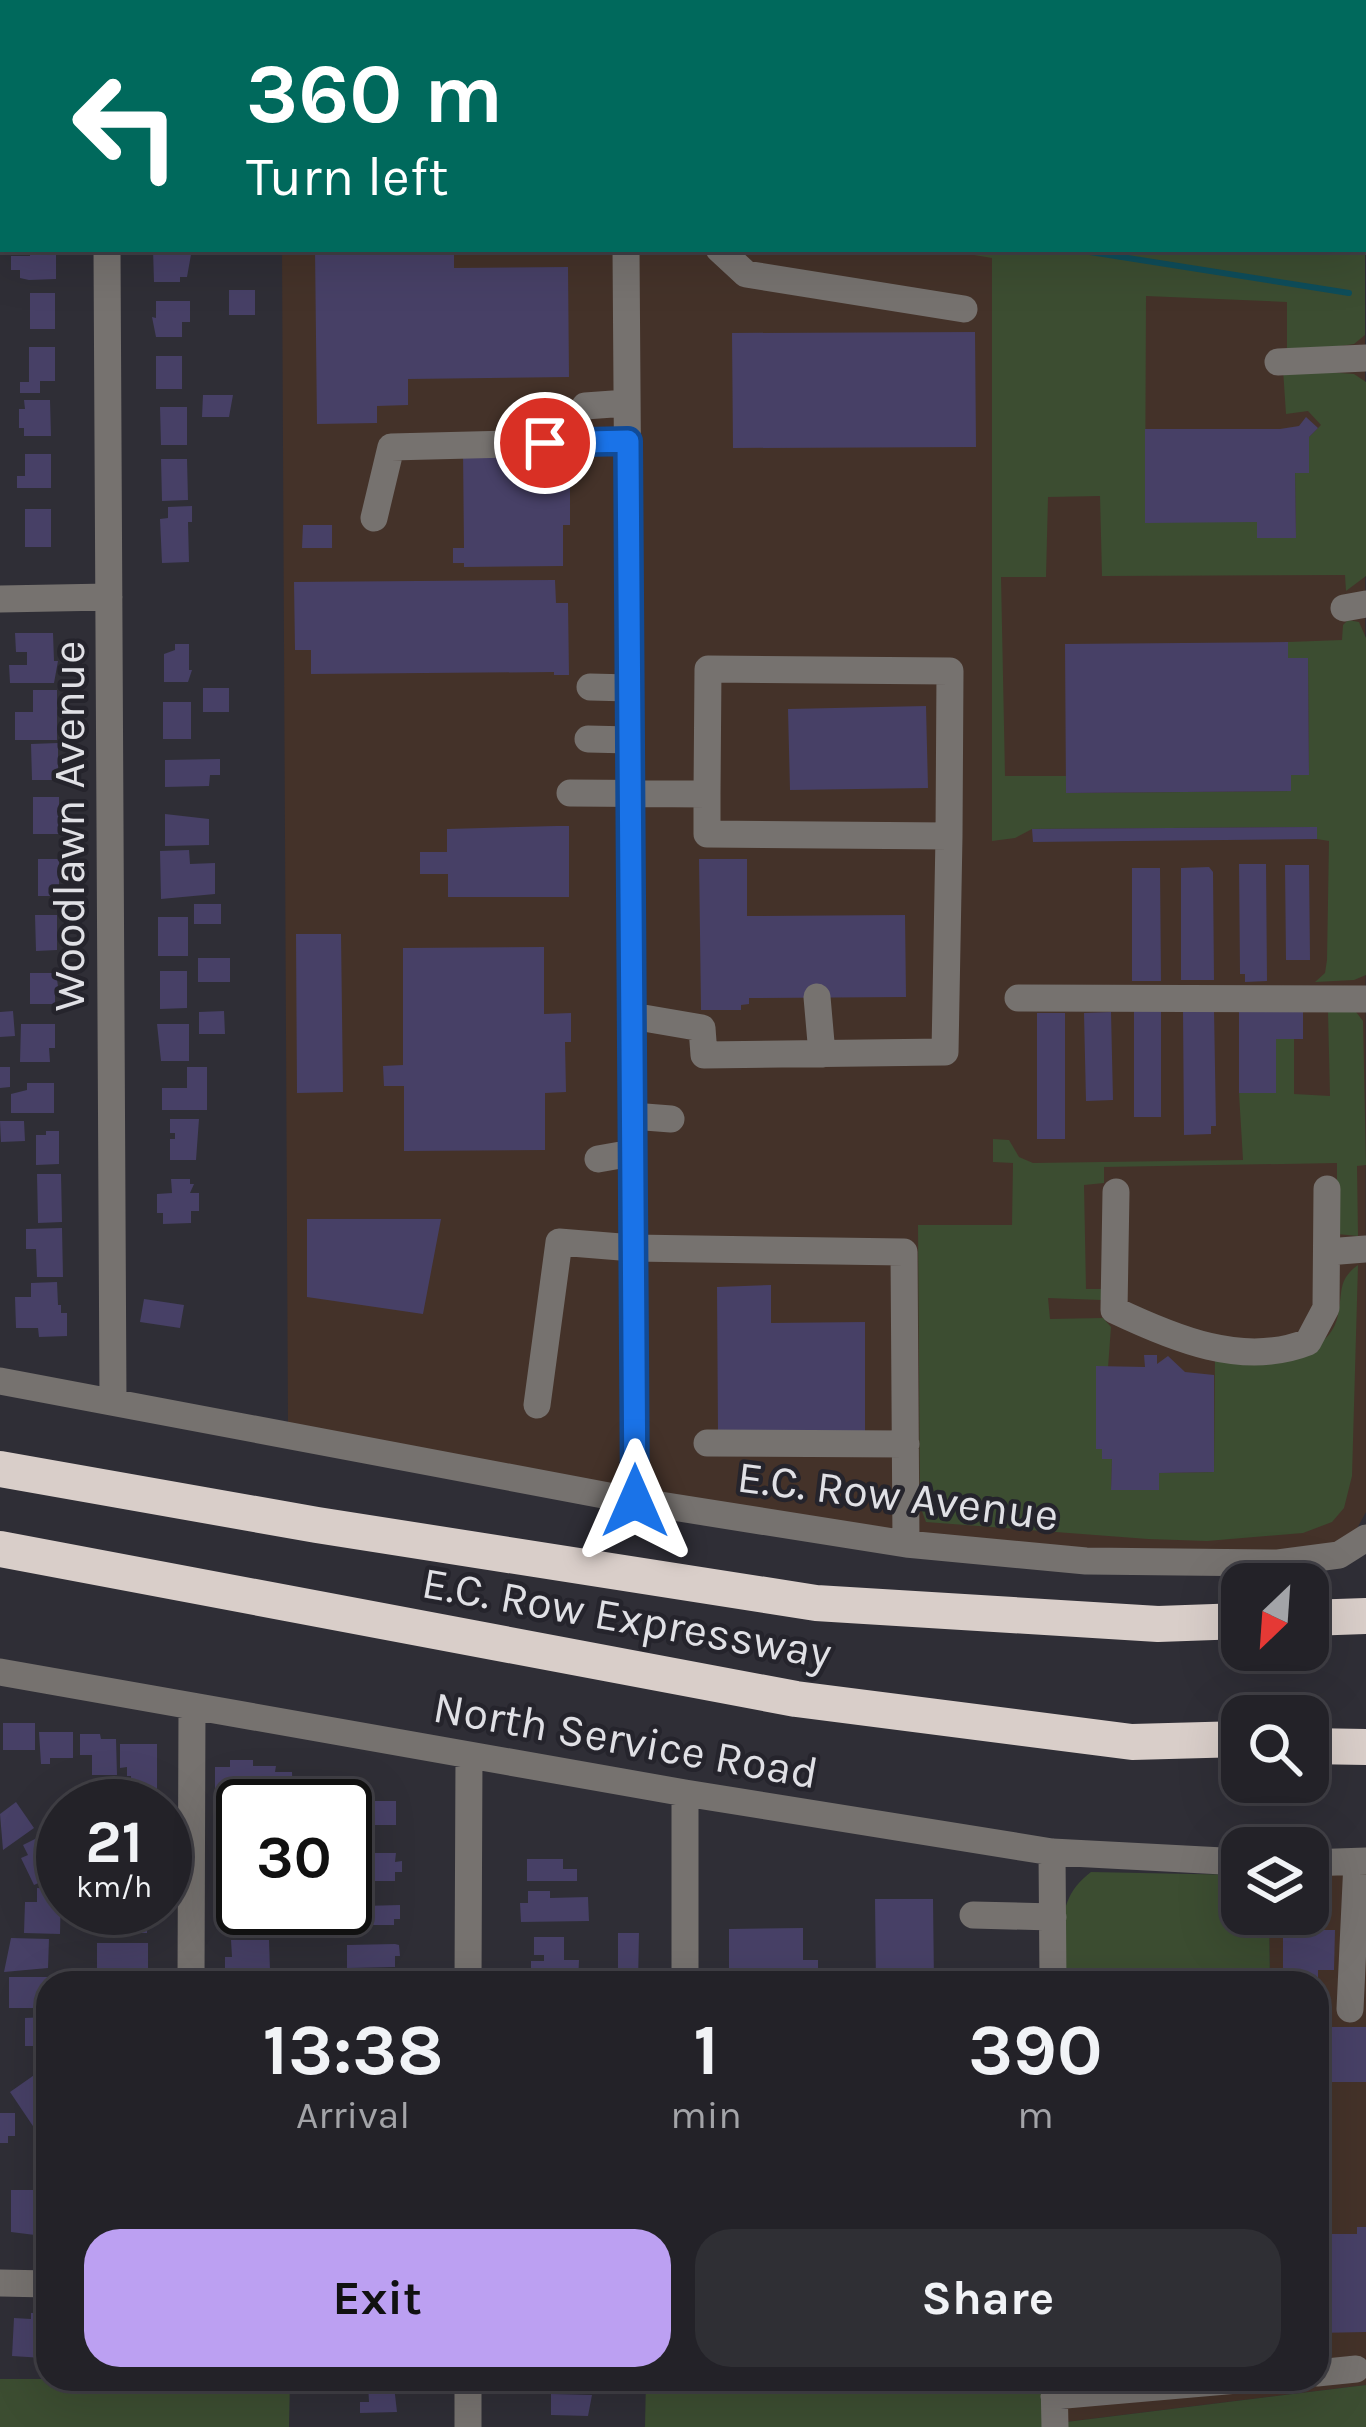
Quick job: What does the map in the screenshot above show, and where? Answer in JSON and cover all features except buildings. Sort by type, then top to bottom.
[{"type":"highway","name":"E.C. Row Expressway","points":[[0,1469],[317,1525],[816,1603],[1158,1624],[1221,1622]]},
{"type":"highway","name":"E.C. Row Expressway","points":[[0,1549],[796,1699],[1132,1742],[1221,1742]]},
{"type":"highway","points":[[1329,1617],[1366,1616]]},
{"type":"highway","points":[[1329,1740],[1366,1737]]},
{"type":"highway","points":[[1329,1744],[1366,1748]]},
{"type":"street","name":"Woodlawn Avenue","points":[[106,252],[113,1402]]},
{"type":"street","points":[[626,252],[628,441],[617,533],[629,688],[630,794],[617,949],[632,1016],[635,1501]]},
{"type":"street","points":[[721,252],[746,274],[964,308]]},
{"type":"street","points":[[1278,362],[1366,358]]},
{"type":"street","points":[[585,406],[627,403]]},
{"type":"street","points":[[374,518],[392,447],[628,441]]},
{"type":"street","points":[[0,598],[109,597]]},
{"type":"street","points":[[632,1016],[702,1028],[704,1055],[945,1052],[949,836],[950,671],[708,669],[707,835],[949,836]]},
{"type":"street","points":[[590,687],[629,688]]},
{"type":"street","points":[[587,739],[630,740]]},
{"type":"street","points":[[570,793],[707,794]]},
{"type":"street","points":[[817,997],[822,1054]]},
{"type":"street","points":[[1018,998],[1366,999]]},
{"type":"street","points":[[632,1116],[671,1120]]},
{"type":"street","points":[[598,1159],[632,1153]]},
{"type":"street","points":[[1116,1192],[1114,1310],[1169,1336],[1213,1349],[1289,1350],[1308,1342],[1326,1308],[1327,1189]]},
{"type":"street","points":[[537,1405],[559,1242],[633,1248],[904,1252],[906,1544]]},
{"type":"street","points":[[1327,1252],[1366,1250]]},
{"type":"street","name":"E.C. Row Avenue","points":[[0,1381],[635,1501],[906,1544],[1086,1562],[1278,1563],[1340,1555],[1364,1540]]},
{"type":"street","points":[[707,1443],[906,1444]]},
{"type":"street","name":"North Service Road","points":[[0,1672],[685,1793],[1052,1852],[1221,1861]]},
{"type":"street","points":[[191,1971],[192,1707]]},
{"type":"street","points":[[468,1971],[469,1756]]},
{"type":"street","points":[[685,1793],[686,1971]]},
{"type":"street","points":[[1052,1852],[1053,1971]]},
{"type":"street","points":[[1329,1863],[1362,1861],[1350,2009]]},
{"type":"street","points":[[973,1915],[1053,1916]]},
{"type":"street","points":[[0,2283],[36,2284]]},
{"type":"street","points":[[1329,2372],[1356,2369]]},
{"type":"street","points":[[468,2391],[468,2427]]},
{"type":"street","points":[[1054,2391],[1054,2427]]},
{"type":"shaded area","points":[[282,252],[1365,252],[1366,1512],[1356,1530],[1322,1551],[1269,1556],[965,1545],[678,1501],[288,1426]]},
{"type":"shaded area","points":[[1366,1872],[1366,2385],[1329,2390],[1329,1971],[1270,1971],[1269,1935],[1329,1935],[1329,1873]]},
{"type":"shaded area","points":[[1066,2391],[1317,2391],[1066,2422]]},
{"type":"green space","points":[[956,252],[1365,252],[1365,335],[1354,344],[1287,354],[1287,302],[1146,296],[1145,522],[1257,522],[1258,538],[1296,538],[1295,473],[1308,473],[1309,437],[1321,425],[1308,411],[1286,414],[1283,369],[1354,374],[1366,382],[1366,576],[1346,591],[1345,575],[1102,576],[1100,496],[1048,497],[1046,577],[1001,577],[1005,776],[1066,776],[1067,793],[1290,791],[1291,775],[1309,774],[1308,659],[1288,658],[1288,642],[1342,640],[1343,625],[1348,620],[1359,622],[1366,638],[1366,975],[1315,982],[1325,973],[1327,960],[1329,841],[1317,839],[1316,827],[1032,829],[1015,838],[992,841],[992,258]]},
{"type":"green space","points":[[1353,1008],[1363,1021],[1366,1165],[1357,1166],[1358,1236],[1337,1234],[1337,1163],[1104,1167],[1104,1183],[1084,1185],[1086,1289],[1104,1289],[1102,1300],[1048,1298],[1050,1319],[1103,1318],[1111,1327],[1102,1459],[1112,1459],[1111,1489],[1159,1473],[1214,1472],[1215,1357],[1287,1355],[1320,1343],[1338,1315],[1344,1282],[1358,1265],[1352,1476],[1344,1508],[1332,1522],[1303,1533],[1207,1541],[926,1522],[920,1506],[918,1225],[1012,1225],[1013,1163],[993,1162],[993,1139],[1009,1140],[1019,1157],[1033,1163],[1243,1160],[1239,1093],[1276,1039],[1294,1039],[1294,1094],[1330,1096],[1328,1011]]},
{"type":"green space","points":[[1091,1872],[1221,1875],[1221,1935],[1269,1935],[1270,1971],[1063,1971],[1063,1922],[1070,1895]]},
{"type":"green space","points":[[0,2379],[36,2379],[36,2391],[290,2391],[289,2427],[0,2427]]},
{"type":"green space","points":[[1366,2385],[1366,2427],[1066,2427],[1066,2422]]},
{"type":"green space","points":[[646,2391],[1042,2391],[1042,2427],[645,2427]]},
{"type":"waterway","points":[[1090,252],[1349,293]]},
{"type":"route","points":[[545,443],[628,441],[635,1501]]}]
